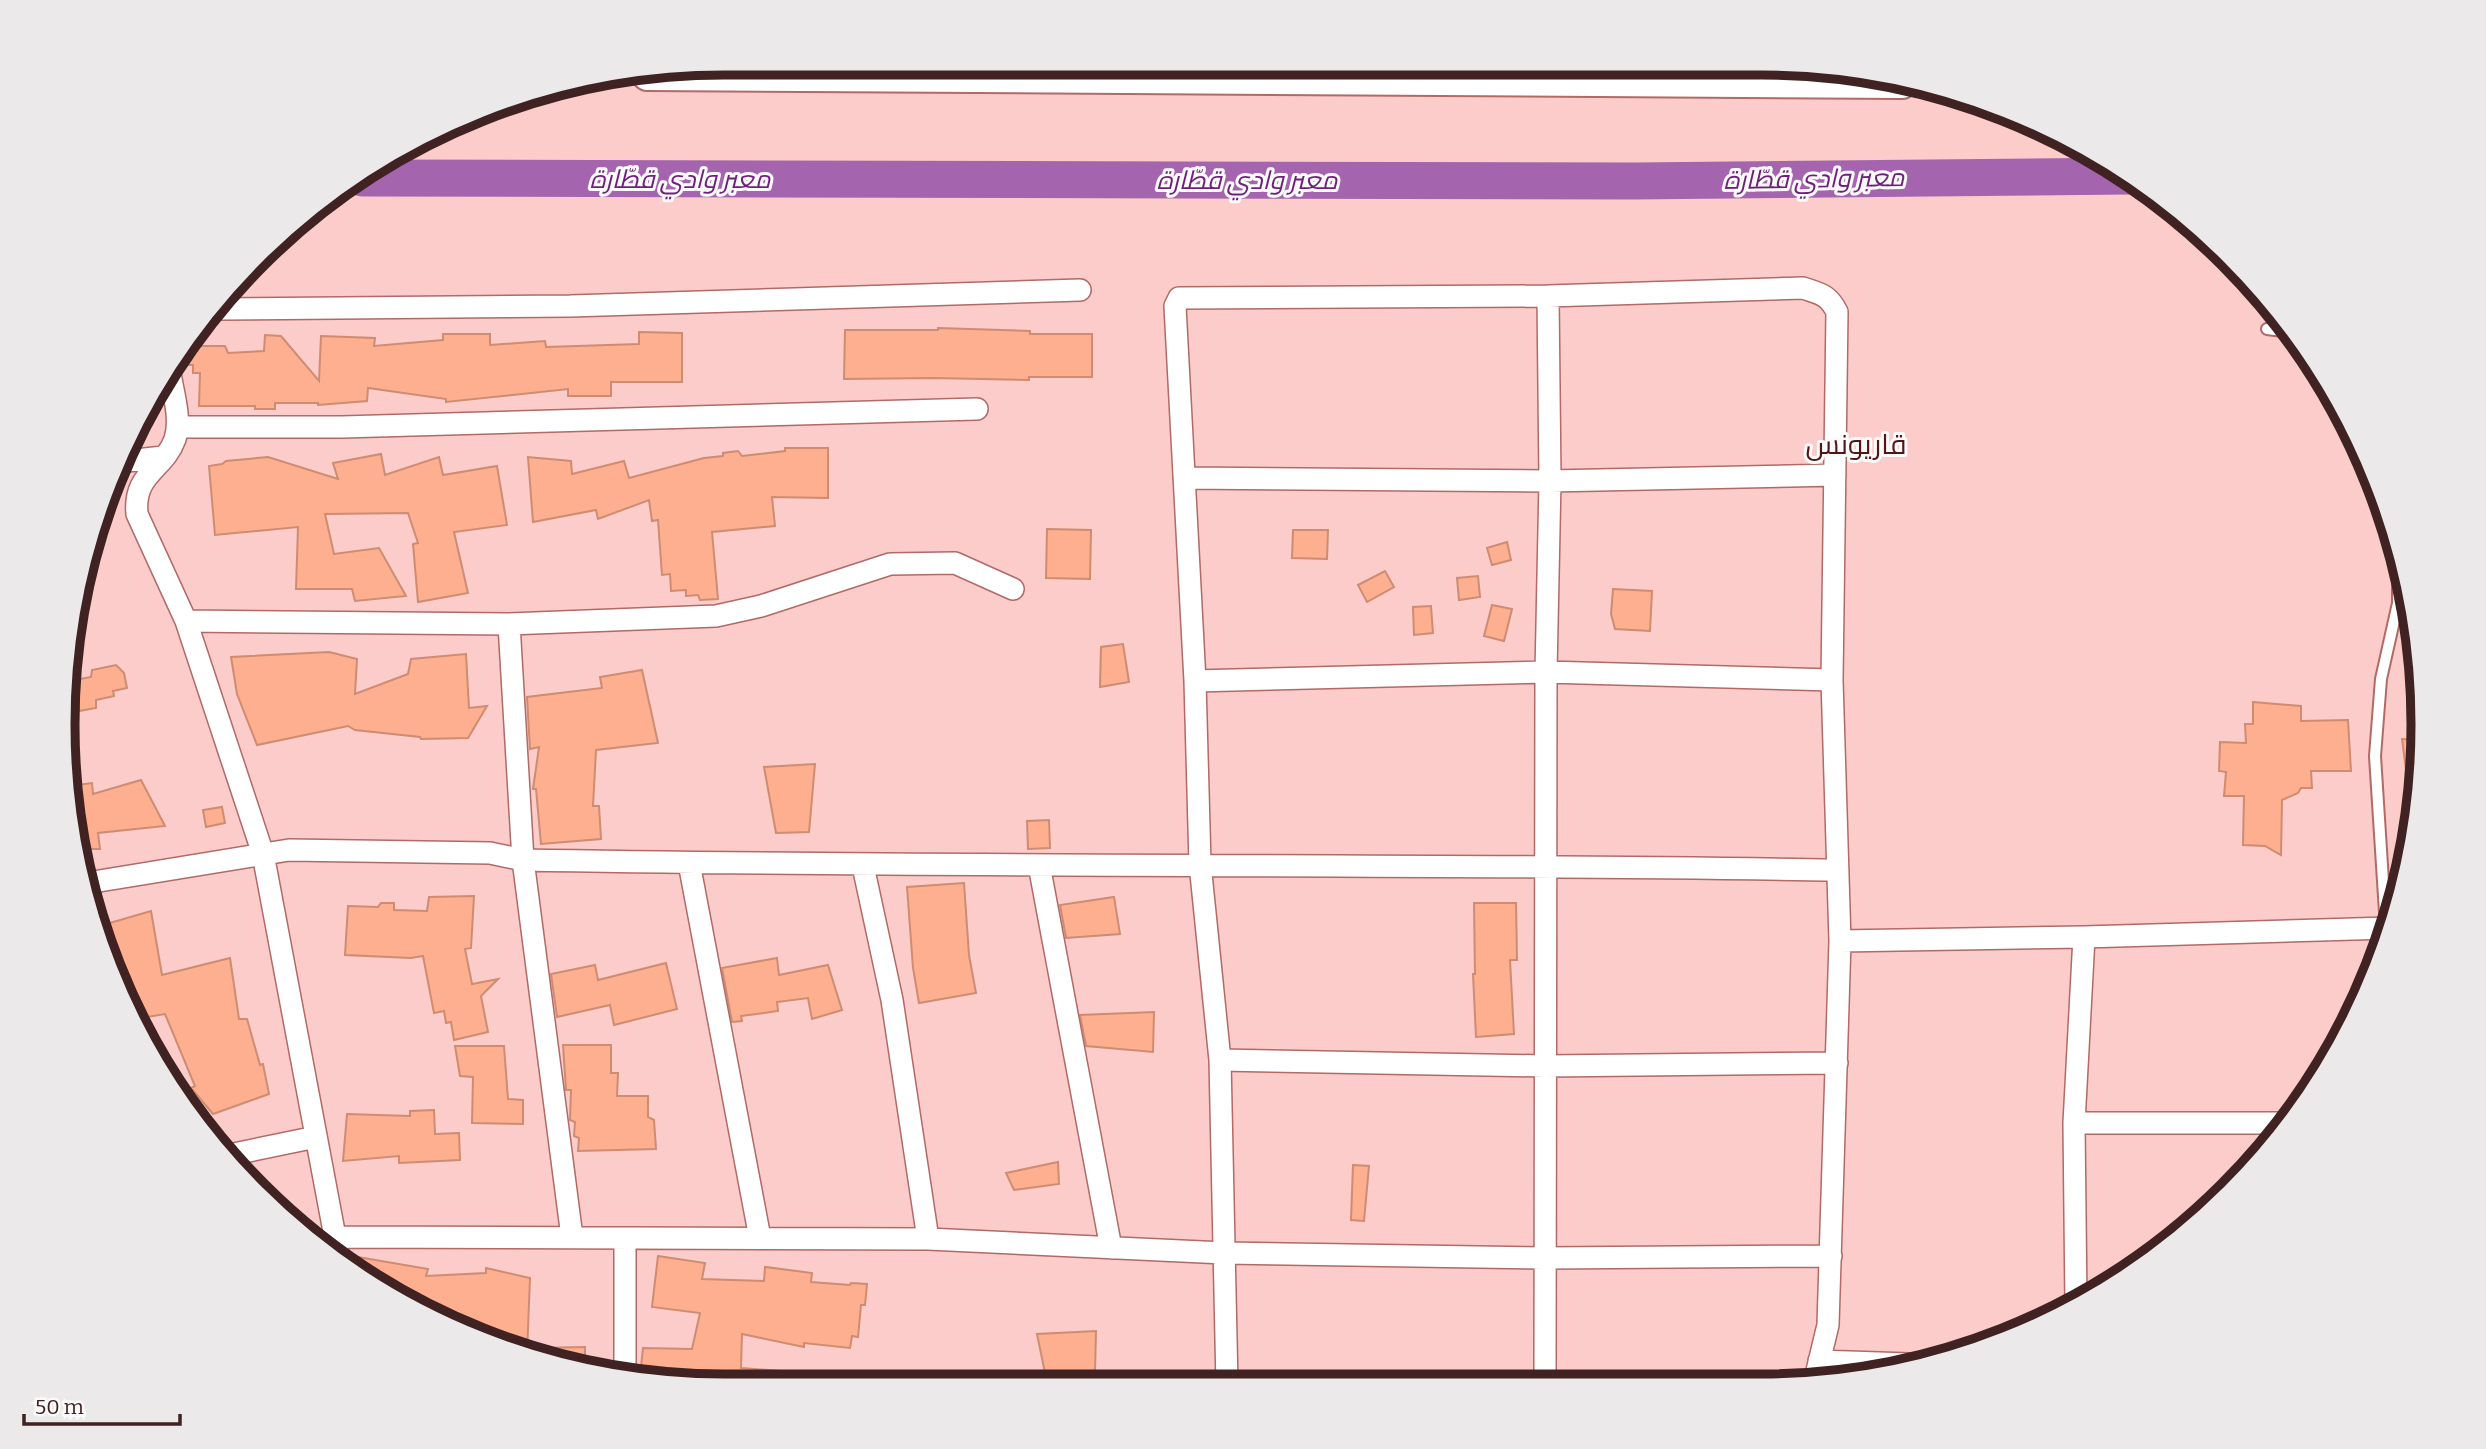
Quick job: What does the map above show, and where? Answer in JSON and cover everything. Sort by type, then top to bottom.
[{"type":"main road","points":[[1600,75],[1797,77]]},
{"type":"street","points":[[1227,1374],[1220,1060],[1200,864],[1195,681],[1175,306],[1179,298],[1548,296],[1803,288],[1831,300],[1837,312],[1832,680],[1840,941],[1828,1325],[1817,1371]]},
{"type":"street","points":[[225,309],[570,306],[1080,290]]},
{"type":"street","points":[[1545,1374],[1546,672],[1550,481],[1548,296]]},
{"type":"street","points":[[172,385],[178,427],[170,448],[141,484],[136,503],[137,514],[186,621],[263,854],[336,1245]]},
{"type":"street","points":[[178,427],[342,427],[977,409]]},
{"type":"street","points":[[132,460],[163,457]]},
{"type":"street","points":[[1184,478],[1550,481],[1835,475]]},
{"type":"street","points":[[186,621],[509,624],[716,616],[761,606],[890,564],[955,563],[1013,589]]},
{"type":"street","points":[[509,624],[523,860],[572,1237]]},
{"type":"street","points":[[1195,681],[1546,672],[1832,680]]},
{"type":"street","points":[[95,882],[289,850],[490,853],[523,860],[863,866],[1547,865],[1838,870]]},
{"type":"street","points":[[689,863],[760,1238]]},
{"type":"street","points":[[1039,865],[1111,1248]]},
{"type":"street","points":[[863,866],[892,1000],[928,1239]]},
{"type":"street","points":[[1840,941],[2378,928]]},
{"type":"street","points":[[2076,1292],[2074,1123],[2084,937]]},
{"type":"street","points":[[1220,1060],[1545,1066],[1837,1063]]},
{"type":"street","points":[[2074,1123],[2275,1123]]},
{"type":"street","points":[[236,1153],[316,1137]]},
{"type":"street","points":[[340,1248],[572,1237],[760,1238],[928,1239],[1224,1253],[1545,1258],[1831,1256]]},
{"type":"street","points":[[625,1238],[625,1366]]},
{"type":"street","points":[[1819,1361],[1876,1363]]},
{"type":"lane","points":[[2267,329],[2278,330]]},
{"type":"lane","points":[[2385,904],[2375,756],[2381,679],[2398,598]]},
{"type":"building","points":[[938,328],[1030,331],[1030,334],[1092,334],[1092,377],[1029,377],[1029,380],[844,379],[845,330]]},
{"type":"building","points":[[639,332],[682,333],[682,382],[611,382],[611,396],[568,396],[568,389],[446,402],[446,399],[368,388],[367,401],[318,405],[275,403],[275,409],[255,409],[255,406],[199,406],[200,373],[193,373],[193,365],[186,365],[197,346],[225,346],[228,353],[264,351],[265,335],[281,336],[319,381],[321,336],[375,338],[374,346],[443,340],[443,334],[490,334],[490,345],[545,341],[546,347],[639,344]]},
{"type":"building","points":[[785,448],[828,448],[828,498],[772,497],[775,526],[712,532],[718,599],[700,600],[698,595],[686,596],[686,590],[671,591],[670,574],[662,575],[658,520],[652,521],[649,500],[598,519],[596,510],[533,522],[528,457],[571,461],[572,474],[624,461],[629,478],[704,458],[723,456],[723,453],[738,451],[742,456],[785,451]]},
{"type":"building","points":[[381,454],[385,475],[439,457],[443,475],[497,466],[507,525],[454,532],[468,593],[418,602],[413,544],[418,543],[408,513],[325,514],[334,554],[379,548],[406,596],[355,601],[352,589],[296,589],[298,527],[215,535],[209,466],[226,461],[268,457],[338,479],[333,463]]},
{"type":"building","points":[[1047,529],[1091,530],[1090,579],[1046,578]]},
{"type":"building","points":[[1293,530],[1328,530],[1327,559],[1292,558]]},
{"type":"building","points":[[1507,542],[1511,560],[1492,565],[1487,548]]},
{"type":"building","points":[[1385,571],[1394,587],[1367,602],[1358,585]]},
{"type":"building","points":[[1478,576],[1480,597],[1459,600],[1457,578]]},
{"type":"building","points":[[1613,589],[1652,591],[1650,631],[1615,629],[1611,614]]},
{"type":"building","points":[[1492,605],[1512,609],[1504,641],[1484,636]]},
{"type":"building","points":[[1431,606],[1433,633],[1414,635],[1413,607]]},
{"type":"building","points":[[1123,644],[1129,682],[1100,687],[1101,647]]},
{"type":"building","points":[[329,652],[357,659],[355,694],[408,674],[411,659],[466,654],[469,708],[487,706],[468,738],[421,739],[355,730],[348,726],[257,745],[237,694],[231,657]]},
{"type":"building","points":[[116,665],[124,673],[127,688],[113,691],[114,696],[96,700],[96,708],[79,711],[77,679],[91,677],[92,670]]},
{"type":"building","points":[[642,670],[658,743],[596,750],[593,806],[599,806],[601,839],[541,844],[536,789],[533,789],[539,747],[530,749],[527,697],[602,688],[600,677]]},
{"type":"building","points":[[2253,702],[2301,706],[2301,721],[2348,720],[2351,771],[2311,771],[2312,788],[2301,788],[2298,793],[2282,800],[2281,855],[2265,846],[2243,845],[2244,796],[2224,796],[2226,772],[2219,771],[2220,742],[2246,743],[2245,724],[2253,724]]},
{"type":"building","points":[[2402,739],[2410,739],[2408,782]]},
{"type":"building","points":[[815,764],[809,832],[776,833],[764,767]]},
{"type":"building","points":[[141,780],[165,826],[98,833],[100,849],[88,849],[79,785],[92,783],[93,794]]},
{"type":"building","points":[[222,807],[225,823],[206,827],[203,810]]},
{"type":"building","points":[[1049,820],[1050,848],[1028,849],[1027,821]]},
{"type":"building","points":[[964,883],[969,955],[976,993],[919,1003],[913,968],[907,887]]},
{"type":"building","points":[[474,896],[471,948],[465,949],[472,984],[498,979],[481,996],[488,1032],[454,1040],[451,1022],[446,1023],[444,1011],[434,1013],[423,956],[411,958],[345,955],[348,906],[378,907],[381,903],[394,903],[394,910],[427,911],[429,897]]},
{"type":"building","points":[[1114,897],[1120,934],[1066,938],[1060,905]]},
{"type":"building","points":[[1474,903],[1516,903],[1517,960],[1510,960],[1514,1034],[1476,1037]]},
{"type":"building","points":[[151,911],[162,975],[230,958],[239,1019],[247,1019],[260,1065],[263,1064],[269,1094],[213,1114],[191,1088],[195,1086],[165,1014],[145,1017],[107,924]]},
{"type":"building","points":[[777,958],[779,975],[828,965],[842,1010],[812,1019],[808,998],[777,1002],[778,1011],[741,1016],[742,1021],[732,1022],[722,968]]},
{"type":"building","points":[[666,963],[677,1009],[614,1025],[610,1005],[557,1017],[551,974],[595,965],[598,980]]},
{"type":"building","points":[[1154,1012],[1153,1052],[1086,1046],[1080,1015]]},
{"type":"building","points":[[563,1045],[611,1045],[611,1073],[618,1073],[617,1096],[648,1096],[648,1117],[654,1120],[656,1149],[578,1151],[579,1138],[574,1136],[575,1122],[570,1120],[571,1090],[566,1090]]},
{"type":"building","points":[[455,1046],[504,1046],[508,1099],[523,1100],[523,1124],[472,1123],[473,1077],[460,1076]]},
{"type":"building","points":[[434,1110],[435,1134],[459,1133],[460,1160],[399,1163],[399,1156],[343,1161],[347,1114],[410,1116],[410,1111]]},
{"type":"building","points":[[1058,1162],[1059,1184],[1014,1190],[1006,1173]]},
{"type":"building","points":[[1353,1165],[1369,1166],[1364,1221],[1351,1220]]},
{"type":"building","points":[[658,1256],[705,1263],[702,1279],[764,1281],[765,1267],[812,1273],[811,1282],[867,1284],[865,1305],[861,1305],[858,1337],[852,1336],[850,1348],[804,1343],[804,1347],[742,1334],[741,1368],[793,1374],[724,1374],[641,1368],[643,1348],[692,1349],[700,1313],[652,1307]]},
{"type":"building","points":[[358,1257],[428,1269],[426,1276],[486,1273],[486,1268],[530,1278],[527,1343],[437,1307],[358,1260]]},
{"type":"building","points":[[1096,1331],[1095,1372],[1045,1373],[1037,1334]]},
{"type":"building","points":[[585,1347],[585,1358],[556,1352],[543,1348]]},
{"type":"waterway","name":"معبر وادي قطّارة","points":[[375,178],[1635,181],[2108,176]]},
{"type":"district","name":"قاريونس","points":[[1856,444]]}]
